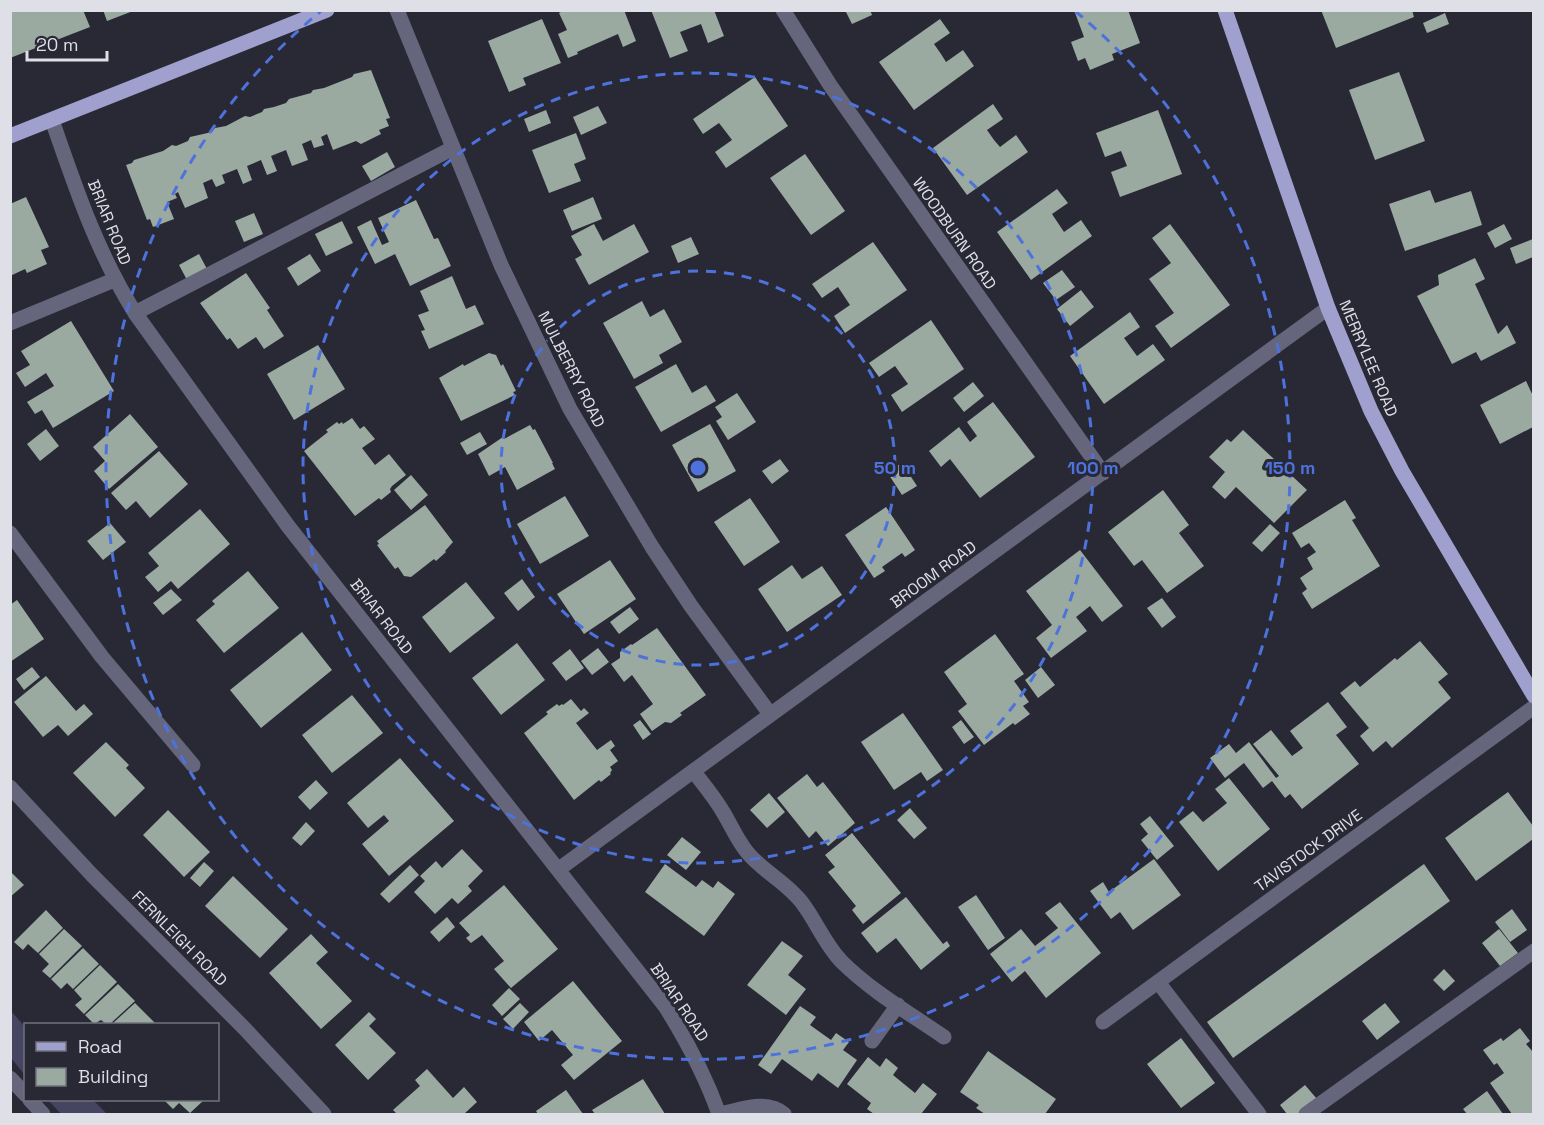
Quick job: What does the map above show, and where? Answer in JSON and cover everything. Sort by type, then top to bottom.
[{"type":"main road","points":[[10,136],[327,10]]},
{"type":"main road","name":"MERRYLEE ROAD","points":[[1225,10],[1328,308],[1371,411],[1402,471],[1533,696]]},
{"type":"street","name":"MULBERRY ROAD","points":[[398,10],[501,265],[570,409],[652,547],[691,606],[770,714]]},
{"type":"street","name":"WOODBURN ROAD","points":[[783,10],[830,85],[1103,473]]},
{"type":"street","name":"BRIAR ROAD","points":[[52,120],[90,228],[114,280],[135,313],[288,526],[665,1006],[694,1054],[719,1114]]},
{"type":"street","points":[[135,313],[453,148]]},
{"type":"street","points":[[10,323],[114,280]]},
{"type":"street","name":"BROOM ROAD","points":[[559,869],[1328,308]]},
{"type":"street","points":[[10,533],[102,657],[193,765]]},
{"type":"street","name":"TAVISTOCK DRIVE","points":[[1103,1022],[1533,707]]},
{"type":"street","points":[[694,772],[723,811],[746,850],[760,866],[802,902],[826,944],[840,960],[857,975],[944,1037]]},
{"type":"street","name":"FERNLEIGH ROAD","points":[[10,787],[92,875],[245,1029],[324,1114]]},
{"type":"street","points":[[1306,1114],[1533,951]]},
{"type":"street","points":[[1158,982],[1259,1114]]},
{"type":"street","points":[[872,1041],[898,1005]]},
{"type":"street","points":[[10,1078],[24,1093]]},
{"type":"street","points":[[31,1101],[43,1114]]},
{"type":"street","points":[[719,1114],[763,1106],[775,1107],[784,1114]]},
{"type":"shaded area","points":[[11,1011],[24,1026],[24,1074],[11,1058]]},
{"type":"shaded area","points":[[49,1101],[94,1101],[107,1114],[61,1114]]},
{"type":"building","points":[[10,10],[83,10],[90,27],[10,58]]},
{"type":"building","points":[[103,10],[133,10],[133,11],[107,21]]},
{"type":"building","points":[[564,10],[624,10],[636,41],[623,47],[618,34],[568,58],[558,34],[567,30],[559,13]]},
{"type":"building","points":[[651,10],[714,10],[724,36],[708,43],[701,24],[680,32],[688,51],[670,58]]},
{"type":"building","points":[[845,10],[870,10],[872,15],[852,24]]},
{"type":"building","points":[[1074,10],[1128,10],[1140,43],[1112,54],[1114,60],[1090,70],[1085,58],[1078,61],[1071,42],[1084,37]]},
{"type":"building","points":[[1321,10],[1412,10],[1414,17],[1336,48]]},
{"type":"building","points":[[1445,13],[1449,24],[1427,33],[1423,23]]},
{"type":"building","points":[[542,19],[561,63],[523,78],[526,85],[509,92],[488,41]]},
{"type":"building","points":[[940,19],[950,33],[934,44],[946,62],[963,50],[974,66],[914,110],[879,62]]},
{"type":"building","points":[[371,70],[390,118],[386,119],[389,126],[379,130],[381,134],[361,144],[356,141],[333,150],[327,134],[321,137],[324,145],[314,148],[311,140],[302,144],[308,160],[292,166],[286,150],[271,156],[277,171],[267,175],[261,160],[247,166],[252,180],[243,184],[237,169],[222,175],[225,183],[216,187],[212,179],[203,183],[208,198],[185,208],[178,192],[175,194],[177,198],[167,202],[174,219],[153,227],[150,219],[147,220],[126,165],[134,160],[163,151],[172,145],[176,146],[188,141],[190,137],[212,132],[215,128],[226,126],[245,116],[250,117],[264,109],[286,103],[289,99],[324,88],[352,77],[354,74]]},
{"type":"building","points":[[1399,72],[1425,141],[1375,160],[1349,90]]},
{"type":"building","points":[[755,77],[788,126],[726,168],[715,152],[732,140],[719,123],[703,134],[693,119]]},
{"type":"building","points":[[993,104],[1003,119],[987,130],[994,140],[1000,147],[1016,135],[1028,152],[967,195],[933,148]]},
{"type":"building","points":[[598,106],[607,123],[581,135],[573,117]]},
{"type":"building","points":[[546,110],[551,123],[529,132],[524,119]]},
{"type":"building","points":[[1158,110],[1182,174],[1120,197],[1111,172],[1127,166],[1121,151],[1105,157],[1096,133]]},
{"type":"building","points":[[576,133],[586,159],[574,164],[581,181],[549,193],[532,150]]},
{"type":"building","points":[[387,152],[395,167],[371,181],[362,166]]},
{"type":"building","points":[[805,154],[845,211],[811,235],[770,178]]},
{"type":"building","points":[[1057,189],[1068,203],[1052,214],[1064,232],[1081,220],[1092,236],[1031,280],[997,232]]},
{"type":"building","points":[[1430,190],[1435,203],[1471,191],[1482,225],[1405,251],[1389,204]]},
{"type":"building","points":[[26,197],[49,247],[41,250],[47,264],[27,273],[25,269],[10,276],[10,204]]},
{"type":"building","points":[[593,197],[602,219],[572,231],[563,210]]},
{"type":"building","points":[[416,200],[434,239],[438,238],[451,266],[410,286],[395,254],[375,264],[357,227],[371,220],[382,245],[389,242],[378,218]]},
{"type":"building","points":[[254,213],[263,234],[244,242],[235,221]]},
{"type":"building","points":[[342,221],[353,243],[326,256],[315,234]]},
{"type":"building","points":[[594,224],[603,241],[634,224],[649,252],[589,285],[575,259],[582,255],[571,236]]},
{"type":"building","points":[[1170,224],[1230,305],[1171,348],[1155,326],[1174,313],[1149,279],[1171,263],[1152,238]]},
{"type":"building","points":[[1504,224],[1512,239],[1495,248],[1487,233]]},
{"type":"building","points":[[691,237],[699,254],[678,263],[671,246]]},
{"type":"building","points":[[1533,239],[1533,257],[1516,264],[1510,248]]},
{"type":"building","points":[[873,242],[907,290],[845,333],[834,316],[850,305],[838,287],[822,298],[812,284]]},
{"type":"building","points":[[199,254],[207,269],[187,280],[179,265]]},
{"type":"building","points":[[310,254],[321,271],[298,286],[287,268]]},
{"type":"building","points":[[1475,258],[1485,279],[1475,284],[1498,334],[1507,325],[1516,343],[1481,361],[1476,352],[1452,364],[1417,296],[1439,285],[1438,275]]},
{"type":"building","points":[[1062,270],[1075,287],[1056,300],[1043,283]]},
{"type":"building","points":[[246,273],[270,308],[267,310],[284,336],[264,349],[256,337],[238,349],[230,338],[227,340],[200,303]]},
{"type":"building","points":[[452,276],[466,309],[475,305],[484,324],[429,349],[421,331],[425,330],[418,315],[429,311],[420,291]]},
{"type":"building","points":[[1081,290],[1094,307],[1070,326],[1057,309]]},
{"type":"building","points":[[642,301],[650,317],[664,309],[682,342],[659,355],[663,363],[634,379],[603,323]]},
{"type":"building","points":[[1130,312],[1140,327],[1124,338],[1137,356],[1153,344],[1165,360],[1104,404],[1070,356]]},
{"type":"building","points":[[931,320],[964,369],[902,412],[891,395],[908,384],[895,366],[879,377],[869,363]]},
{"type":"building","points":[[71,321],[114,391],[53,428],[42,410],[35,414],[27,402],[54,386],[46,373],[25,387],[16,373],[30,365],[21,351]]},
{"type":"building","points":[[318,345],[345,389],[294,420],[267,374]]},
{"type":"building","points":[[489,353],[496,355],[501,366],[503,364],[516,391],[513,392],[515,395],[461,421],[439,378]]},
{"type":"building","points":[[676,364],[692,393],[706,385],[716,401],[661,432],[635,387]]},
{"type":"building","points":[[1526,381],[1533,396],[1533,427],[1500,444],[1480,405]]},
{"type":"building","points":[[973,382],[984,396],[964,412],[953,398]]},
{"type":"building","points":[[737,393],[756,422],[728,440],[716,421],[722,417],[715,407]]},
{"type":"building","points":[[993,402],[1035,457],[980,498],[950,459],[941,467],[929,451],[959,427],[970,442],[977,436],[967,422]]},
{"type":"building","points":[[130,414],[158,447],[109,489],[94,471],[105,461],[93,447]]},
{"type":"building","points":[[352,418],[360,429],[364,426],[375,439],[362,448],[375,465],[389,454],[406,475],[392,486],[391,492],[355,516],[304,451],[337,422],[343,424]]},
{"type":"building","points":[[710,424],[736,471],[698,492],[672,445]]},
{"type":"building","points":[[530,425],[533,430],[535,429],[555,469],[517,490],[505,467],[489,476],[478,454],[503,437],[504,439]]},
{"type":"building","points":[[46,429],[59,446],[40,461],[27,444]]},
{"type":"building","points":[[1243,430],[1307,490],[1274,523],[1236,487],[1225,499],[1212,487],[1225,472],[1209,457],[1227,439],[1231,442]]},
{"type":"building","points":[[480,432],[487,444],[467,455],[460,443]]},
{"type":"building","points":[[159,451],[188,484],[150,518],[136,501],[126,510],[111,493]]},
{"type":"building","points":[[780,459],[789,471],[772,484],[762,471]]},
{"type":"building","points":[[902,463],[917,486],[902,495],[887,472]]},
{"type":"building","points":[[411,475],[428,495],[411,510],[394,490]]},
{"type":"building","points":[[1163,490],[1189,525],[1179,533],[1204,566],[1167,593],[1142,560],[1134,566],[1108,532]]},
{"type":"building","points":[[565,496],[589,536],[540,564],[517,524]]},
{"type":"building","points":[[750,498],[780,542],[744,566],[714,522]]},
{"type":"building","points":[[1345,500],[1356,518],[1352,520],[1380,566],[1312,609],[1302,593],[1307,589],[1300,578],[1313,569],[1307,558],[1316,552],[1309,543],[1301,548],[1292,533]]},
{"type":"building","points":[[425,505],[453,542],[436,561],[434,559],[411,577],[404,576],[398,567],[395,569],[377,545],[379,544],[377,541]]},
{"type":"building","points":[[886,507],[915,550],[905,557],[902,553],[882,567],[885,571],[874,578],[845,535]]},
{"type":"building","points":[[200,509],[230,544],[178,589],[171,581],[158,592],[145,577],[159,566],[148,553]]},
{"type":"building","points":[[110,523],[126,542],[103,560],[87,541]]},
{"type":"building","points":[[1270,524],[1280,533],[1262,552],[1252,543]]},
{"type":"building","points":[[1080,550],[1123,606],[1102,622],[1090,606],[1076,617],[1087,631],[1051,658],[1036,638],[1052,625],[1026,591]]},
{"type":"building","points":[[610,560],[636,599],[584,634],[557,594]]},
{"type":"building","points":[[792,565],[802,579],[822,566],[842,595],[787,632],[758,589]]},
{"type":"building","points":[[248,571],[279,608],[224,653],[196,620],[215,604],[212,601]]},
{"type":"building","points":[[522,579],[535,597],[518,611],[504,593]]},
{"type":"building","points":[[466,582],[495,618],[450,653],[422,617]]},
{"type":"building","points":[[171,589],[182,600],[163,615],[153,603]]},
{"type":"building","points":[[1162,598],[1176,617],[1162,628],[1147,608]]},
{"type":"building","points":[[17,600],[44,639],[10,662],[10,605]]},
{"type":"building","points":[[630,607],[639,619],[619,634],[610,622]]},
{"type":"building","points":[[657,628],[706,695],[680,713],[682,715],[671,723],[665,722],[652,731],[640,714],[653,704],[632,675],[624,682],[611,664],[620,658],[620,652]]},
{"type":"building","points":[[302,632],[332,670],[261,728],[230,690]]},
{"type":"building","points":[[995,634],[1024,674],[1014,681],[1029,702],[1023,706],[1030,714],[1015,725],[1013,723],[984,745],[958,711],[967,704],[944,672]]},
{"type":"building","points":[[1420,641],[1448,674],[1438,682],[1451,698],[1392,748],[1386,741],[1373,752],[1360,736],[1369,728],[1340,693],[1355,681],[1360,687]]},
{"type":"building","points":[[517,643],[545,680],[501,715],[472,678]]},
{"type":"building","points":[[598,648],[609,662],[592,675],[581,661]]},
{"type":"building","points":[[570,649],[584,668],[566,681],[552,663]]},
{"type":"building","points":[[32,667],[40,677],[24,690],[16,679]]},
{"type":"building","points":[[1041,667],[1055,685],[1038,698],[1025,680]]},
{"type":"building","points":[[46,676],[76,711],[84,704],[93,714],[68,736],[58,725],[43,737],[14,702]]},
{"type":"building","points":[[352,695],[383,733],[332,773],[302,735]]},
{"type":"building","points":[[571,699],[581,711],[584,708],[589,713],[576,723],[597,750],[611,740],[615,746],[610,750],[618,761],[610,767],[611,774],[601,782],[599,780],[574,800],[524,733],[557,704],[563,705]]},
{"type":"building","points":[[1328,702],[1347,727],[1336,735],[1359,764],[1302,809],[1290,794],[1285,798],[1272,781],[1263,788],[1244,763],[1225,778],[1210,758],[1229,744],[1236,753],[1249,742],[1276,778],[1279,776],[1253,744],[1271,730],[1292,756],[1303,748],[1290,731]]},
{"type":"building","points":[[903,713],[943,770],[927,781],[921,772],[894,790],[861,742]]},
{"type":"building","points":[[640,720],[651,734],[643,740],[633,725]]},
{"type":"building","points":[[961,720],[974,737],[964,744],[952,727]]},
{"type":"building","points":[[106,742],[129,765],[126,768],[145,788],[115,817],[73,773]]},
{"type":"building","points":[[400,758],[454,821],[389,876],[362,844],[389,821],[384,815],[368,828],[347,803]]},
{"type":"building","points":[[807,774],[817,787],[823,782],[855,823],[828,846],[816,831],[809,838],[777,798]]},
{"type":"building","points":[[1229,778],[1270,829],[1218,871],[1179,822],[1193,811],[1203,822],[1227,803],[1215,789]]},
{"type":"building","points":[[316,780],[328,793],[310,810],[298,797]]},
{"type":"building","points":[[1508,792],[1533,826],[1533,839],[1476,881],[1445,838]]},
{"type":"building","points":[[769,793],[785,812],[767,828],[750,810]]},
{"type":"building","points":[[910,808],[927,828],[914,839],[897,820]]},
{"type":"building","points":[[168,810],[210,852],[184,877],[143,835]]},
{"type":"building","points":[[1150,816],[1174,846],[1157,860],[1141,840],[1148,834],[1140,824]]},
{"type":"building","points":[[306,822],[315,831],[301,846],[292,838]]},
{"type":"building","points":[[852,833],[901,893],[863,924],[852,910],[856,906],[828,872],[835,867],[825,855]]},
{"type":"building","points":[[682,837],[701,852],[686,870],[667,855]]},
{"type":"building","points":[[462,849],[483,871],[468,886],[472,891],[458,904],[452,898],[435,914],[414,892],[425,881],[420,876],[436,861],[442,868]]},
{"type":"building","points":[[1154,859],[1181,895],[1133,930],[1120,912],[1111,919],[1090,891],[1103,882],[1109,892]]},
{"type":"building","points":[[204,862],[214,871],[200,887],[190,878]]},
{"type":"building","points":[[665,864],[696,887],[702,880],[713,888],[718,881],[735,894],[704,936],[645,892]]},
{"type":"building","points":[[1424,864],[1450,901],[1233,1058],[1207,1022]]},
{"type":"building","points":[[410,865],[419,875],[389,903],[380,894]]},
{"type":"building","points":[[10,871],[24,885],[10,897]]},
{"type":"building","points":[[233,876],[288,929],[260,958],[205,906]]},
{"type":"building","points":[[504,885],[558,949],[511,988],[494,969],[504,961],[482,935],[471,943],[466,938],[470,935],[459,923]]},
{"type":"building","points":[[976,895],[1005,938],[988,950],[958,907]]},
{"type":"building","points":[[906,897],[943,944],[947,941],[950,946],[921,970],[896,938],[877,953],[861,933]]},
{"type":"building","points":[[1060,902],[1101,953],[1046,998],[1025,971],[1012,982],[990,954],[1021,929],[1035,946],[1058,928],[1045,913]]},
{"type":"building","points":[[1512,909],[1527,930],[1510,942],[1495,922]]},
{"type":"building","points":[[46,910],[63,928],[38,953],[28,944],[23,950],[14,942]]},
{"type":"building","points":[[447,917],[455,927],[439,942],[430,932]]},
{"type":"building","points":[[64,929],[82,946],[50,978],[42,971],[49,964],[39,954]]},
{"type":"building","points":[[1499,929],[1518,953],[1500,966],[1482,943]]},
{"type":"building","points":[[311,934],[328,952],[316,963],[352,1001],[321,1029],[269,973]]},
{"type":"building","points":[[782,941],[803,956],[788,975],[806,989],[786,1015],[747,985]]},
{"type":"building","points":[[83,948],[99,964],[73,989],[67,983],[61,989],[51,979]]},
{"type":"building","points":[[100,965],[117,982],[84,1014],[75,1005],[82,999],[74,990]]},
{"type":"building","points":[[1444,969],[1455,981],[1444,991],[1433,980]]},
{"type":"building","points":[[573,981],[622,1041],[574,1080],[561,1065],[573,1055],[552,1030],[539,1041],[524,1022]]},
{"type":"building","points":[[118,984],[135,1001],[111,1023],[105,1023],[101,1020],[93,1023],[85,1015]]},
{"type":"building","points":[[509,988],[520,999],[502,1016],[492,1005]]},
{"type":"building","points":[[135,1003],[155,1023],[113,1023]]},
{"type":"building","points":[[520,1003],[529,1012],[513,1029],[503,1019]]},
{"type":"building","points":[[1385,1003],[1400,1022],[1377,1040],[1362,1021]]},
{"type":"building","points":[[800,1006],[816,1017],[810,1025],[831,1040],[836,1033],[849,1042],[843,1050],[857,1060],[838,1088],[818,1073],[812,1081],[782,1059],[771,1074],[758,1065]]},
{"type":"building","points":[[369,1012],[376,1019],[369,1026],[396,1053],[368,1080],[335,1045]]},
{"type":"building","points":[[1520,1028],[1530,1041],[1526,1044],[1533,1052],[1533,1114],[1512,1114],[1490,1083],[1504,1073],[1497,1063],[1494,1065],[1483,1050],[1501,1038],[1503,1041]]},
{"type":"building","points":[[1181,1038],[1215,1083],[1181,1108],[1147,1064]]},
{"type":"building","points":[[988,1051],[1056,1099],[1045,1114],[985,1114],[976,1108],[979,1105],[960,1092]]},
{"type":"building","points":[[868,1057],[880,1067],[886,1058],[898,1068],[893,1075],[915,1093],[923,1083],[937,1094],[921,1114],[874,1114],[867,1109],[871,1103],[847,1084]]},
{"type":"building","points":[[427,1069],[453,1098],[464,1087],[477,1102],[464,1114],[397,1114],[393,1110],[420,1086],[415,1080]]},
{"type":"building","points":[[643,1079],[665,1114],[595,1114],[592,1110]]},
{"type":"building","points":[[1305,1085],[1317,1099],[1298,1114],[1287,1114],[1280,1105]]},
{"type":"building","points":[[566,1090],[583,1114],[538,1114],[536,1111]]},
{"type":"building","points":[[1487,1091],[1503,1114],[1467,1114],[1463,1109]]},
{"type":"building","points":[[165,1101],[203,1101],[190,1113],[179,1103],[173,1109]]}]
